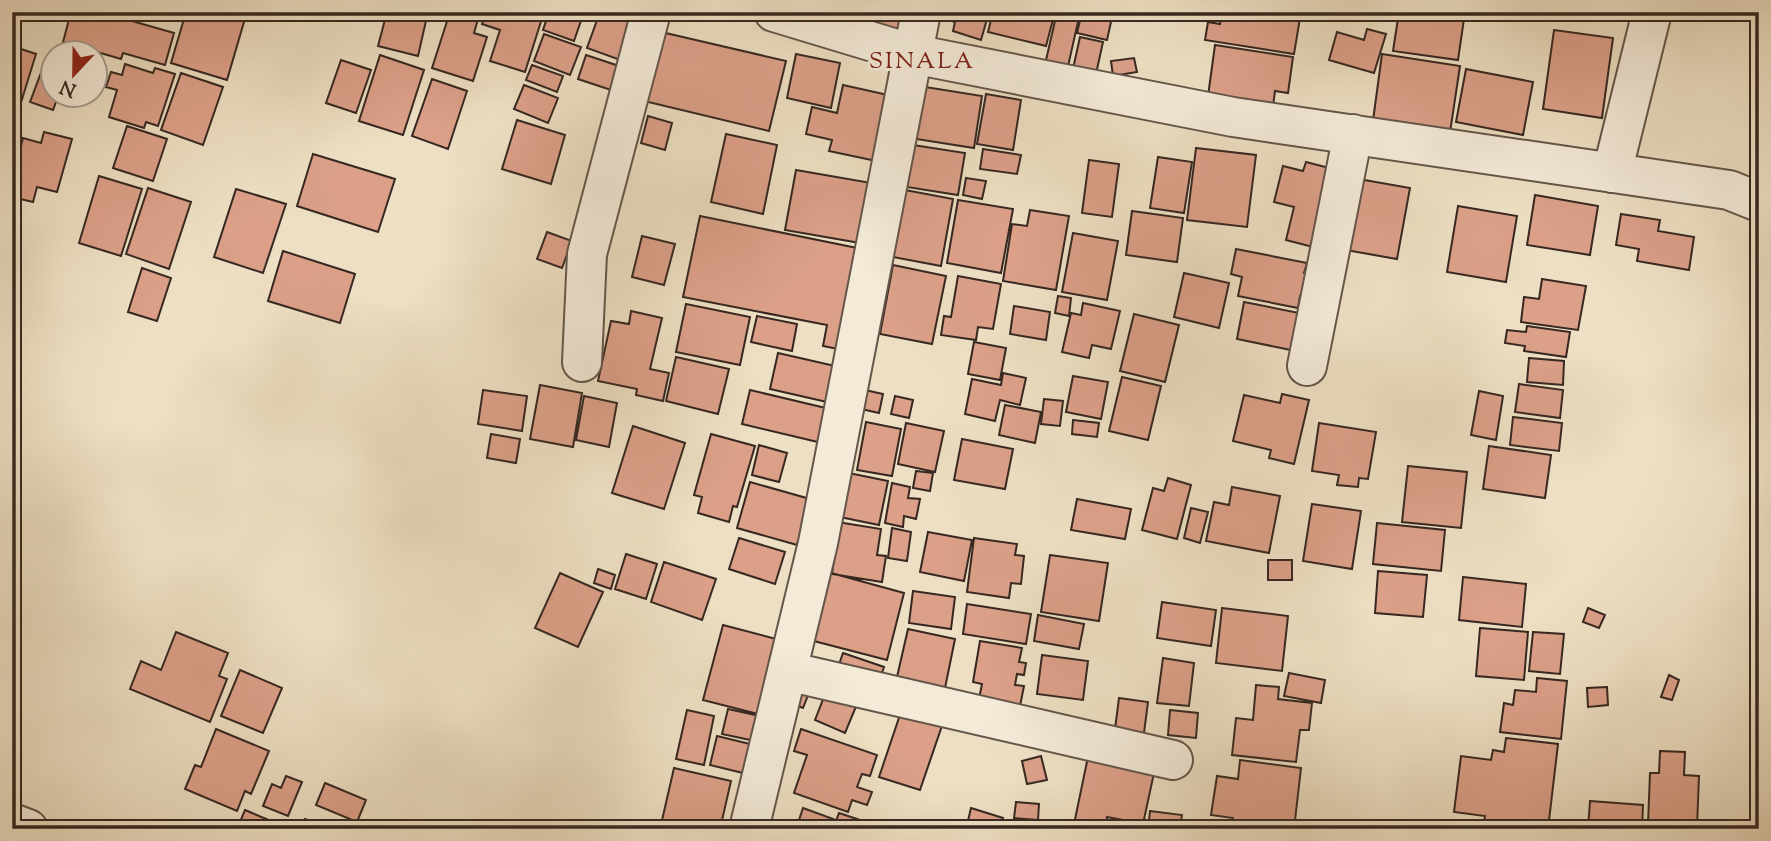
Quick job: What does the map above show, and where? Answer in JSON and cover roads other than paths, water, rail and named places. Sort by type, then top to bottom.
[{"type":"street","points":[[582,362],[587,254],[651,12]]},
{"type":"street","points":[[774,12],[913,54],[1233,117],[1728,190],[1759,202]]},
{"type":"street","points":[[749,829],[818,543],[920,12]]},
{"type":"street","points":[[1612,173],[1652,12]]},
{"type":"street","points":[[1307,366],[1353,134]]},
{"type":"street","points":[[787,671],[1173,760]]},
{"type":"street","points":[[12,823],[28,829]]},
{"type":"district","name":"SINALA","points":[[922,62]]}]
